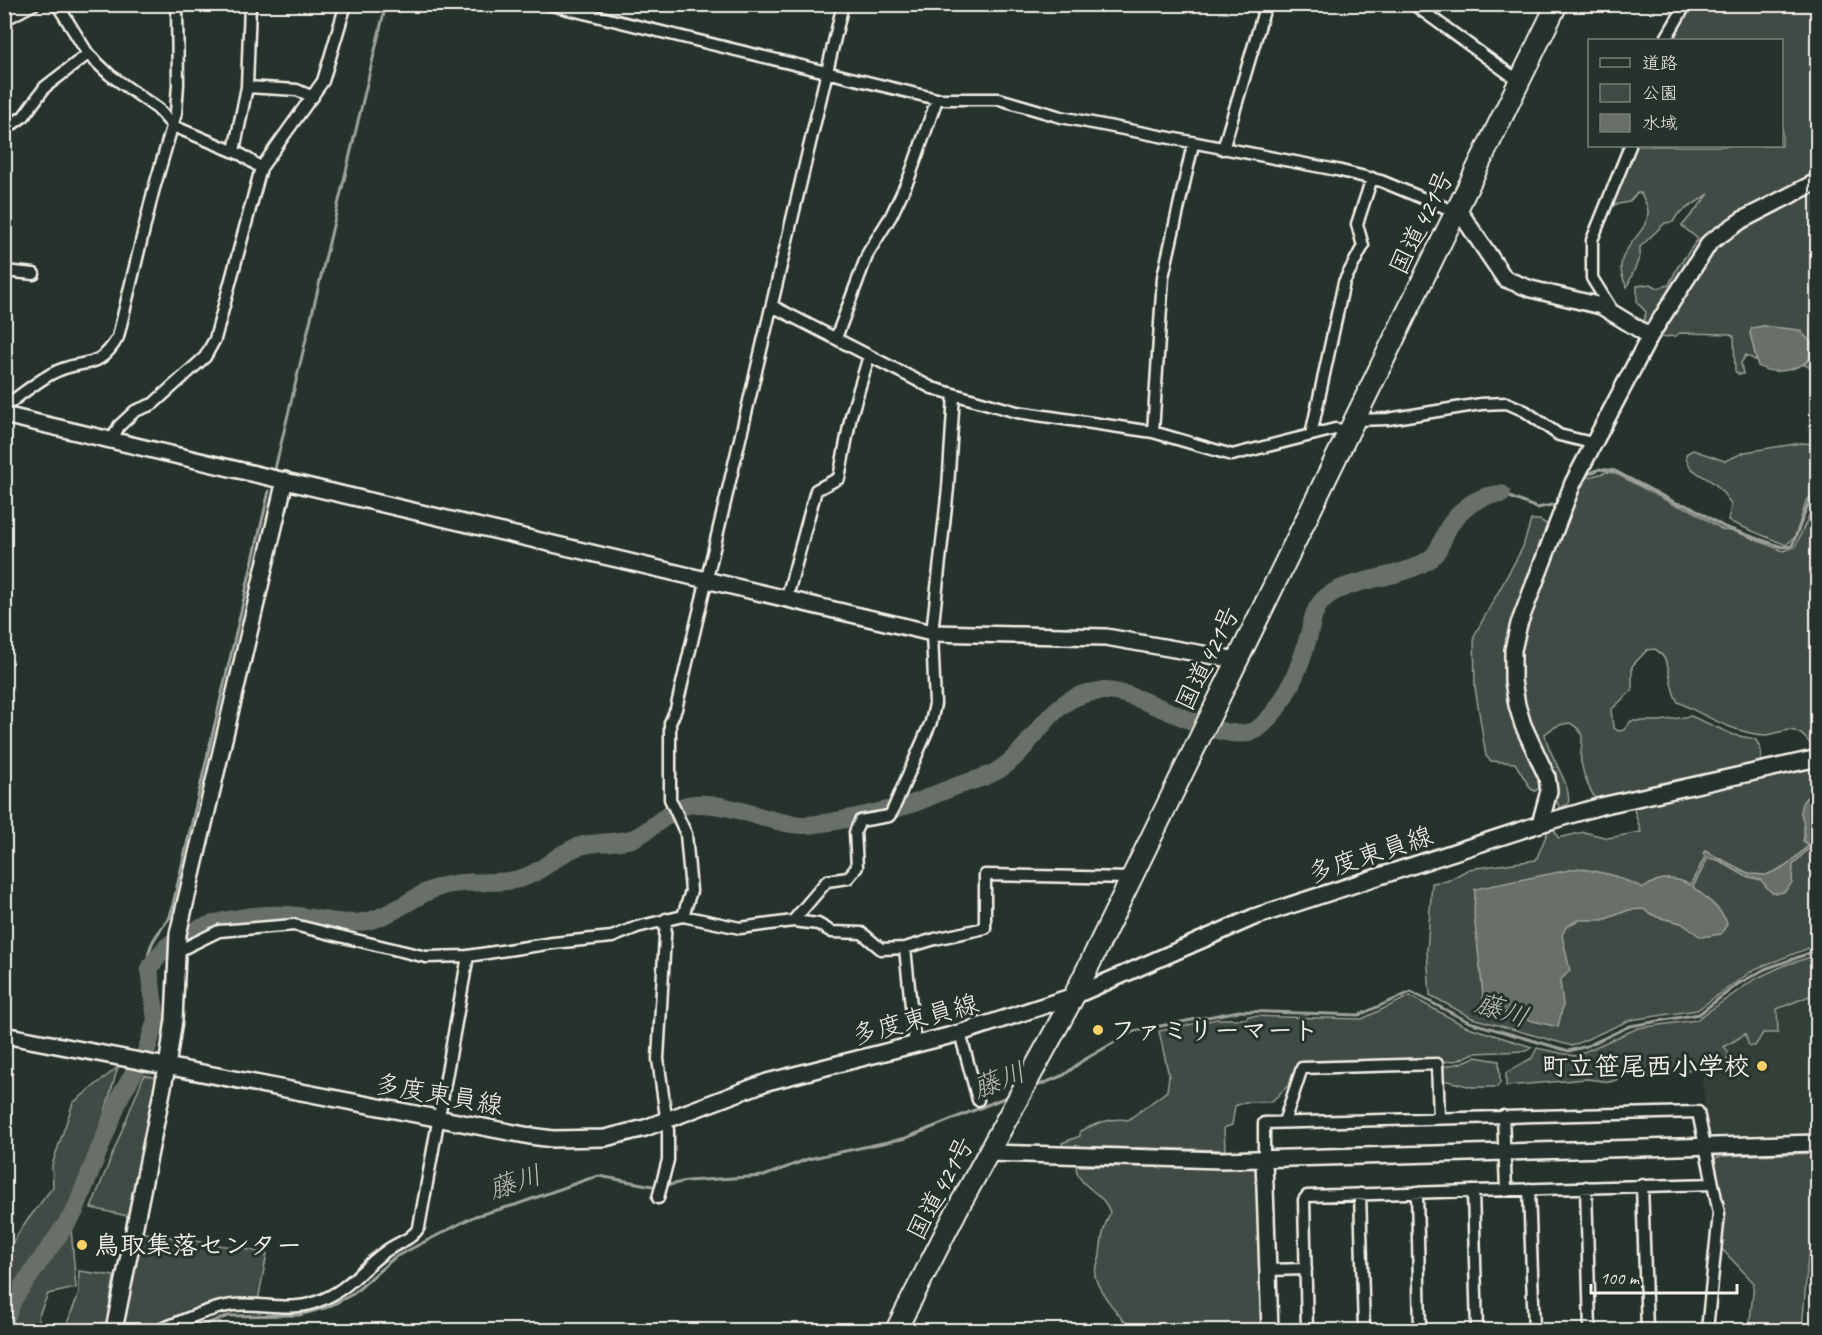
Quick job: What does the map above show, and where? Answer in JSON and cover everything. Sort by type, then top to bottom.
[{"type":"highway","name":"国道421号","points":[[896,1330],[988,1153],[1074,996],[1557,4]]},
{"type":"street","points":[[4,20],[34,4]]},
{"type":"street","points":[[57,4],[88,54],[110,75],[158,109],[173,126],[234,151],[261,168]]},
{"type":"street","points":[[4,407],[50,375],[69,366],[95,362],[108,354],[118,337],[153,192],[173,126],[178,84],[177,4]]},
{"type":"street","points":[[234,151],[247,87],[250,4]]},
{"type":"street","points":[[112,441],[119,426],[135,411],[153,404],[205,357],[215,339],[261,168],[313,97],[328,69],[346,4]]},
{"type":"street","points":[[547,4],[937,99],[999,99],[1061,117],[1372,178],[1456,210],[1505,279],[1612,312],[1650,336]]},
{"type":"street","points":[[683,916],[691,891],[686,834],[669,793],[670,723],[676,709],[707,582],[843,4]]},
{"type":"street","points":[[1222,149],[1266,4]]},
{"type":"street","points":[[1413,4],[1519,81]]},
{"type":"street","points":[[1666,39],[1686,4]]},
{"type":"street","points":[[4,130],[24,116],[45,87],[88,54]]},
{"type":"street","points":[[247,87],[297,90],[313,97]]},
{"type":"street","points":[[836,338],[868,253],[887,224],[909,178],[937,99]]},
{"type":"street","points":[[1154,432],[1163,277],[1193,144]]},
{"type":"street","points":[[1612,312],[1592,278],[1592,240],[1630,147]]},
{"type":"street","points":[[1311,435],[1344,282],[1363,246],[1357,224],[1372,178]]},
{"type":"street","points":[[1540,824],[1549,791],[1547,777],[1523,725],[1517,705],[1513,650],[1519,624],[1573,483],[1650,336],[1710,242],[1742,220],[1818,181]]},
{"type":"street","points":[[4,272],[34,274]]},
{"type":"street","points":[[772,306],[932,388],[1017,412],[1154,432],[1232,455],[1351,425],[1481,404],[1507,403],[1525,411],[1559,435],[1592,443]]},
{"type":"street","points":[[786,601],[816,490],[839,478],[851,416],[869,356]]},
{"type":"street","points":[[794,921],[827,881],[848,878],[857,867],[855,831],[860,821],[890,816],[931,722],[935,704],[932,633],[948,488],[954,395]]},
{"type":"street","points":[[4,415],[786,601],[932,633],[1106,637],[1237,660]]},
{"type":"street","points":[[114,1330],[161,1066],[174,1020],[177,944],[285,480]]},
{"type":"street","name":"多度東員線","points":[[4,1035],[553,1139],[605,1138],[668,1120],[767,1082],[960,1033],[1074,996],[1254,916],[1540,824],[1601,806],[1818,758]]},
{"type":"street","points":[[177,944],[219,932],[294,925],[329,931],[426,957],[468,956],[612,937],[637,927],[683,916],[740,928],[794,921],[818,924],[832,932],[862,933],[881,949],[905,948],[985,928],[986,875],[1131,878]]},
{"type":"street","points":[[659,1196],[668,1160],[668,1120],[658,1059],[666,919]]},
{"type":"street","points":[[905,948],[915,1045]]},
{"type":"street","points":[[159,1330],[218,1308],[235,1305],[296,1306],[315,1303],[353,1282],[387,1250],[415,1235],[419,1227],[468,956]]},
{"type":"street","points":[[960,1033],[978,1100]]},
{"type":"street","points":[[1284,1122],[1302,1068],[1437,1064],[1439,1118]]},
{"type":"street","points":[[1270,1330],[1263,1124],[1698,1112],[1719,1214],[1707,1330]]},
{"type":"street","points":[[1503,1116],[1506,1189]]},
{"type":"street","points":[[988,1153],[1264,1159],[1818,1143]]},
{"type":"street","points":[[1307,1330],[1305,1198],[1311,1195],[1713,1184]]},
{"type":"street","points":[[1642,1185],[1647,1330]]},
{"type":"street","points":[[1586,1187],[1590,1330]]},
{"type":"street","points":[[1529,1189],[1534,1330]]},
{"type":"street","points":[[1473,1191],[1477,1330]]},
{"type":"street","points":[[1417,1192],[1420,1330]]},
{"type":"street","points":[[1360,1194],[1364,1330]]},
{"type":"street","points":[[1268,1270],[1306,1269]]},
{"type":"shaded area","name":"町立笹尾西小学校","points":[[1817,993],[1817,1133],[1716,1136],[1709,1133],[1702,1082],[1704,1070],[1710,1062],[1716,1059],[1724,1047],[1745,1034],[1749,1046],[1755,1046],[1764,1033],[1771,1035],[1778,1021],[1777,1009]]},
{"type":"green space","points":[[1689,5],[1817,5],[1817,440],[1812,432],[1816,373],[1814,368],[1804,365],[1810,358],[1801,331],[1763,326],[1750,333],[1757,361],[1746,355],[1741,363],[1743,374],[1738,374],[1735,371],[1734,337],[1730,334],[1679,333],[1676,336],[1660,337],[1644,321],[1646,312],[1637,302],[1637,286],[1651,284],[1658,288],[1669,285],[1677,268],[1698,239],[1682,226],[1709,194],[1678,214],[1673,222],[1665,223],[1640,247],[1640,256],[1627,287],[1622,274],[1621,263],[1625,253],[1647,220],[1648,210],[1641,193],[1637,193],[1629,202],[1608,206],[1631,147],[1783,147],[1783,39],[1668,39]]},
{"type":"green space","points":[[1801,443],[1817,444],[1817,488],[1806,502],[1795,537],[1786,545],[1728,521],[1731,505],[1716,485],[1689,465],[1686,454],[1693,450],[1725,461],[1745,452]]},
{"type":"green space","points":[[1607,472],[1615,473],[1675,505],[1690,509],[1723,530],[1737,532],[1783,551],[1795,547],[1817,497],[1817,750],[1797,732],[1789,730],[1769,735],[1754,734],[1720,723],[1678,702],[1665,660],[1655,649],[1647,650],[1632,666],[1632,690],[1611,710],[1613,727],[1618,731],[1624,730],[1631,721],[1660,721],[1691,716],[1734,735],[1755,739],[1761,751],[1761,760],[1759,763],[1601,800],[1596,799],[1593,795],[1583,772],[1580,732],[1570,723],[1563,724],[1545,734],[1569,796],[1568,804],[1560,808],[1547,764],[1522,705],[1519,669],[1522,642],[1538,584],[1581,476],[1586,478]]},
{"type":"green space","points":[[1531,520],[1540,520],[1550,526],[1509,643],[1539,775],[1539,788],[1535,791],[1531,789],[1515,763],[1491,761],[1486,756],[1475,687],[1474,636],[1523,547]]},
{"type":"green space","points":[[1817,765],[1817,945],[1755,969],[1697,1010],[1630,1020],[1572,1046],[1472,1018],[1430,995],[1427,951],[1432,883],[1447,881],[1469,869],[1536,860],[1548,831],[1554,829],[1558,838],[1584,832],[1608,838],[1641,832],[1633,806]]},
{"type":"green space","points":[[1817,955],[1817,993],[1777,1009],[1778,1033],[1763,1033],[1755,1046],[1749,1046],[1745,1034],[1724,1047],[1728,1051],[1728,1059],[1722,1062],[1716,1059],[1697,1068],[1653,1077],[1635,1074],[1610,1082],[1587,1079],[1506,1086],[1506,1073],[1532,1058],[1537,1048],[1575,1056],[1638,1028],[1696,1020],[1755,979],[1785,965]]},
{"type":"green space","points":[[1410,996],[1465,1026],[1532,1047],[1526,1051],[1474,1053],[1459,1060],[1444,1062],[1299,1064],[1293,1081],[1271,1102],[1245,1102],[1235,1106],[1232,1125],[1224,1128],[1225,1150],[1063,1146],[1062,1143],[1080,1136],[1080,1131],[1092,1126],[1110,1120],[1128,1120],[1167,1091],[1169,1076],[1159,1031],[1217,1019],[1246,1019],[1248,1016],[1362,1019]]},
{"type":"green space","points":[[1475,1057],[1499,1061],[1500,1083],[1497,1087],[1472,1087],[1443,1080],[1441,1067],[1461,1063]]},
{"type":"green space","points":[[118,1067],[78,1205],[14,1298],[5,1295],[5,1256],[22,1227],[53,1187],[52,1165],[73,1103]]},
{"type":"green space","points":[[144,1075],[164,1079],[128,1216],[91,1208]]},
{"type":"green space","points":[[1817,1153],[1817,1257],[1808,1257],[1802,1330],[1749,1330],[1754,1283],[1721,1248],[1724,1213],[1714,1159],[1720,1156]]},
{"type":"green space","points":[[1076,1166],[1253,1168],[1261,1176],[1264,1330],[1133,1330],[1110,1303],[1096,1278],[1095,1272],[1103,1233],[1110,1213],[1102,1199],[1081,1180]]},
{"type":"green space","points":[[71,1228],[76,1288],[48,1294],[38,1317],[43,1330],[14,1330],[5,1323]]},
{"type":"green space","points":[[140,1232],[267,1253],[258,1301],[222,1304],[155,1325],[120,1330]]},
{"type":"green space","points":[[79,1271],[114,1276],[107,1322],[66,1326],[79,1293]]},
{"type":"water","points":[[1763,326],[1799,330],[1811,342],[1810,358],[1800,366],[1786,370],[1771,371],[1758,366],[1750,333],[1752,328]]},
{"type":"water","points":[[1817,790],[1817,844],[1806,851],[1793,865],[1792,883],[1785,891],[1773,893],[1761,880],[1745,876],[1718,860],[1708,858],[1693,887],[1713,904],[1725,919],[1727,924],[1721,934],[1701,937],[1681,923],[1657,917],[1643,909],[1629,910],[1603,920],[1578,920],[1566,927],[1562,935],[1570,971],[1560,980],[1563,1005],[1558,1027],[1516,1017],[1515,1021],[1510,1020],[1511,1015],[1489,1009],[1484,1004],[1474,914],[1475,889],[1579,868],[1612,875],[1644,888],[1666,879],[1678,880],[1690,885],[1705,857],[1703,853],[1705,851],[1750,874],[1766,875],[1786,866],[1809,845],[1803,841],[1804,825],[1801,807],[1808,796]]},
{"type":"waterway","points":[[275,469],[386,4]]},
{"type":"waterway","points":[[1586,475],[1600,469],[1615,471],[1676,503],[1690,506],[1724,527],[1782,547],[1792,546],[1809,502],[1818,493]]},
{"type":"waterway","points":[[149,969],[150,948],[170,917],[269,491]]},
{"type":"waterway","points":[[1502,494],[1537,508],[1552,505]]},
{"type":"waterway","points":[[4,1323],[14,1298],[74,1213],[121,1095],[146,1052],[156,1020],[149,969],[166,947],[182,937],[213,924],[265,915],[298,916],[342,922],[368,921],[379,918],[436,888],[466,882],[516,880],[532,874],[565,852],[580,846],[634,838],[686,805],[723,806],[777,821],[804,825],[839,821],[905,806],[982,778],[1000,769],[1013,759],[1057,710],[1070,700],[1085,694],[1104,691],[1121,693],[1208,727],[1228,733],[1246,733],[1260,727],[1269,719],[1284,698],[1300,662],[1314,614],[1322,601],[1331,593],[1344,587],[1404,571],[1431,558],[1440,547],[1450,525],[1466,507],[1487,496],[1502,494]]},
{"type":"waterway","name":"藤川","points":[[1032,1088],[1064,1075],[1082,1061],[1134,1031],[1239,1011],[1359,1015],[1411,992],[1469,1022],[1569,1051],[1587,1046],[1630,1026],[1699,1014],[1738,984],[1765,969],[1818,950]]},
{"type":"waterway","name":"藤川","points":[[664,1186],[687,1181],[764,1176],[808,1159],[906,1138],[1009,1096]]},
{"type":"waterway","name":"藤川","points":[[189,1330],[228,1316],[299,1315],[328,1307],[353,1294],[395,1257],[475,1216],[515,1205],[588,1179],[599,1176],[658,1187]]},
{"type":"place","name":"ファミリーマート","points":[[1098,1030]]},
{"type":"place","name":"町立笹尾西小学校","points":[[1762,1066]]},
{"type":"place","name":"鳥取集落センター","points":[[82,1245]]}]
